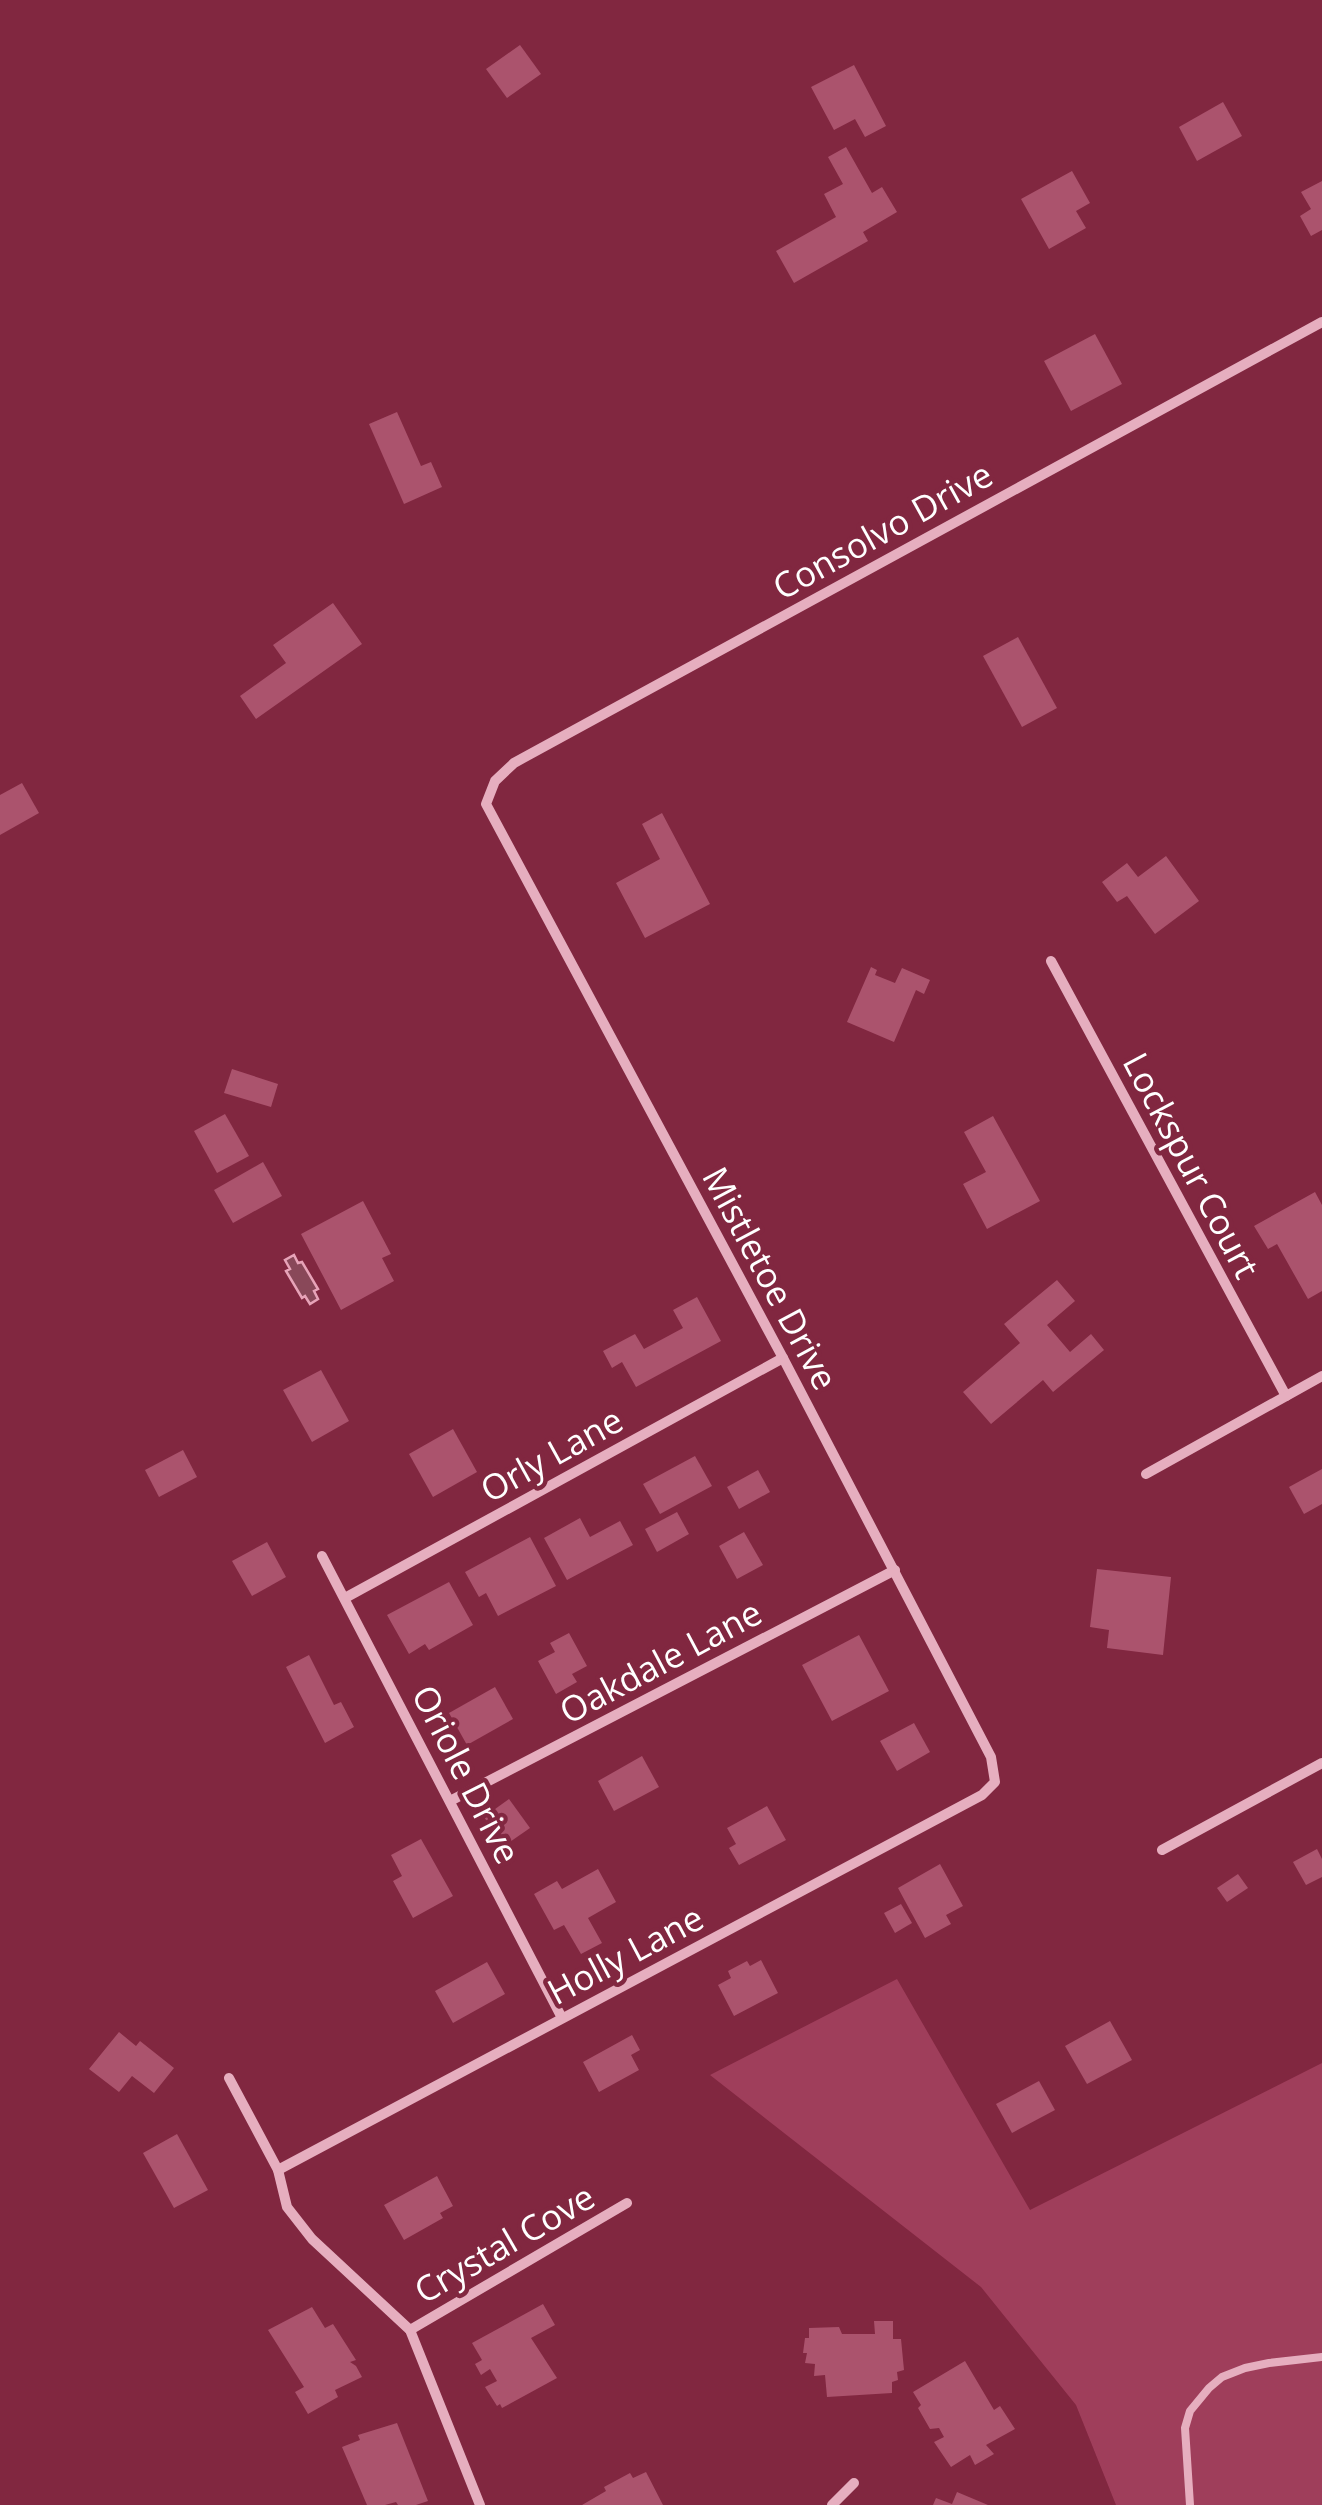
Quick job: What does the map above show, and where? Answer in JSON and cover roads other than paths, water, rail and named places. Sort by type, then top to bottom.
[{"type":"street","name":"Consolvo Drive","points":[[486,804],[495,781],[514,763],[1322,322]]},
{"type":"street","name":"Mistletoe Drive","points":[[486,804],[894,1570],[991,1757],[994,1782]]},
{"type":"street","name":"Lockspur Court","points":[[1051,961],[1286,1396]]},
{"type":"street","name":"Orly Lane","points":[[345,1598],[783,1358]]},
{"type":"street","points":[[1146,1474],[1322,1376]]},
{"type":"street","name":"Oriole Drive","points":[[322,1556],[562,2018]]},
{"type":"street","name":"Oakdale Lane","points":[[450,1801],[894,1570]]},
{"type":"street","points":[[1162,1850],[1322,1763]]},
{"type":"street","name":"Holly Lane","points":[[278,2170],[982,1795],[994,1782]]},
{"type":"street","points":[[228,2078],[278,2170],[287,2206],[312,2239],[410,2330],[480,2505]]},
{"type":"street","name":"Crystal Cove","points":[[410,2330],[627,2203]]},
{"type":"street","points":[[832,2505],[854,2482]]},
{"type":"lane","points":[[1190,2505],[1185,2428],[1190,2411],[1208,2388],[1222,2377],[1245,2368],[1322,2357]]}]
